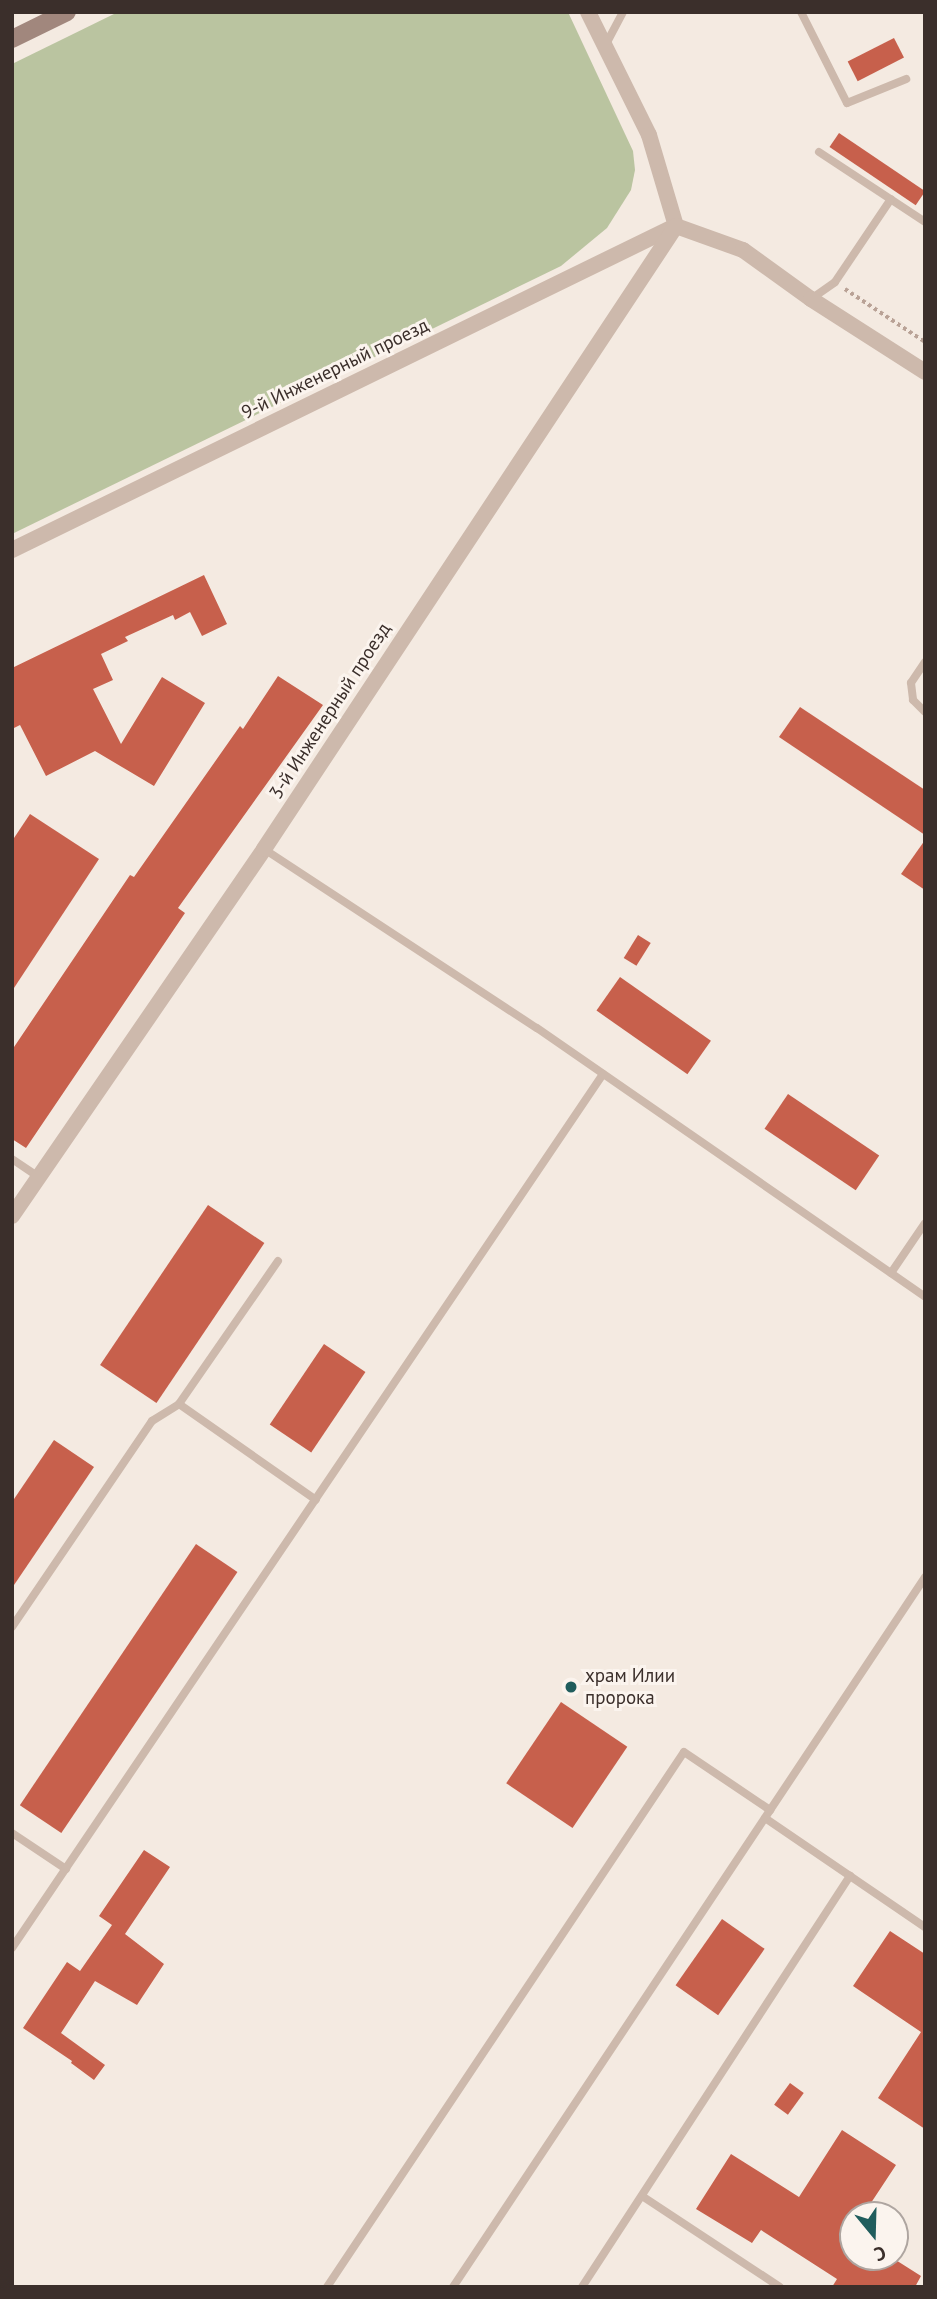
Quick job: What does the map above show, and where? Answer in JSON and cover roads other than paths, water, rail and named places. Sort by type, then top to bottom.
[{"type":"main road","points":[[12,39],[67,12]]},
{"type":"street","points":[[588,12],[649,135],[676,226],[743,250],[811,299],[925,372]]},
{"type":"street","name":"9-й Инженерный проезд","points":[[12,550],[676,226]]},
{"type":"street","name":"3-й Инженерный проезд","points":[[12,1216],[264,849],[676,226]]},
{"type":"lane","points":[[605,46],[623,12]]},
{"type":"lane","points":[[801,12],[848,103],[906,79]]},
{"type":"lane","points":[[819,152],[925,222]]},
{"type":"lane","points":[[811,299],[835,282],[891,199]]},
{"type":"lane","points":[[925,662],[911,683],[913,700],[925,712]]},
{"type":"lane","points":[[264,849],[603,1074],[925,1297]]},
{"type":"lane","points":[[12,1948],[603,1074]]},
{"type":"lane","points":[[12,1159],[39,1177]]},
{"type":"lane","points":[[891,1273],[925,1223]]},
{"type":"lane","points":[[12,1627],[152,1421],[179,1404],[278,1261]]},
{"type":"lane","points":[[179,1404],[316,1500]]},
{"type":"lane","points":[[453,2287],[925,1577]]},
{"type":"lane","points":[[327,2287],[684,1752],[850,1876],[925,1927]]},
{"type":"lane","points":[[12,1833],[66,1869]]},
{"type":"lane","points":[[582,2287],[850,1876]]},
{"type":"lane","points":[[642,2196],[780,2287]]},
{"type":"place","name":"храм Илии пророка","points":[[571,1687]]}]
